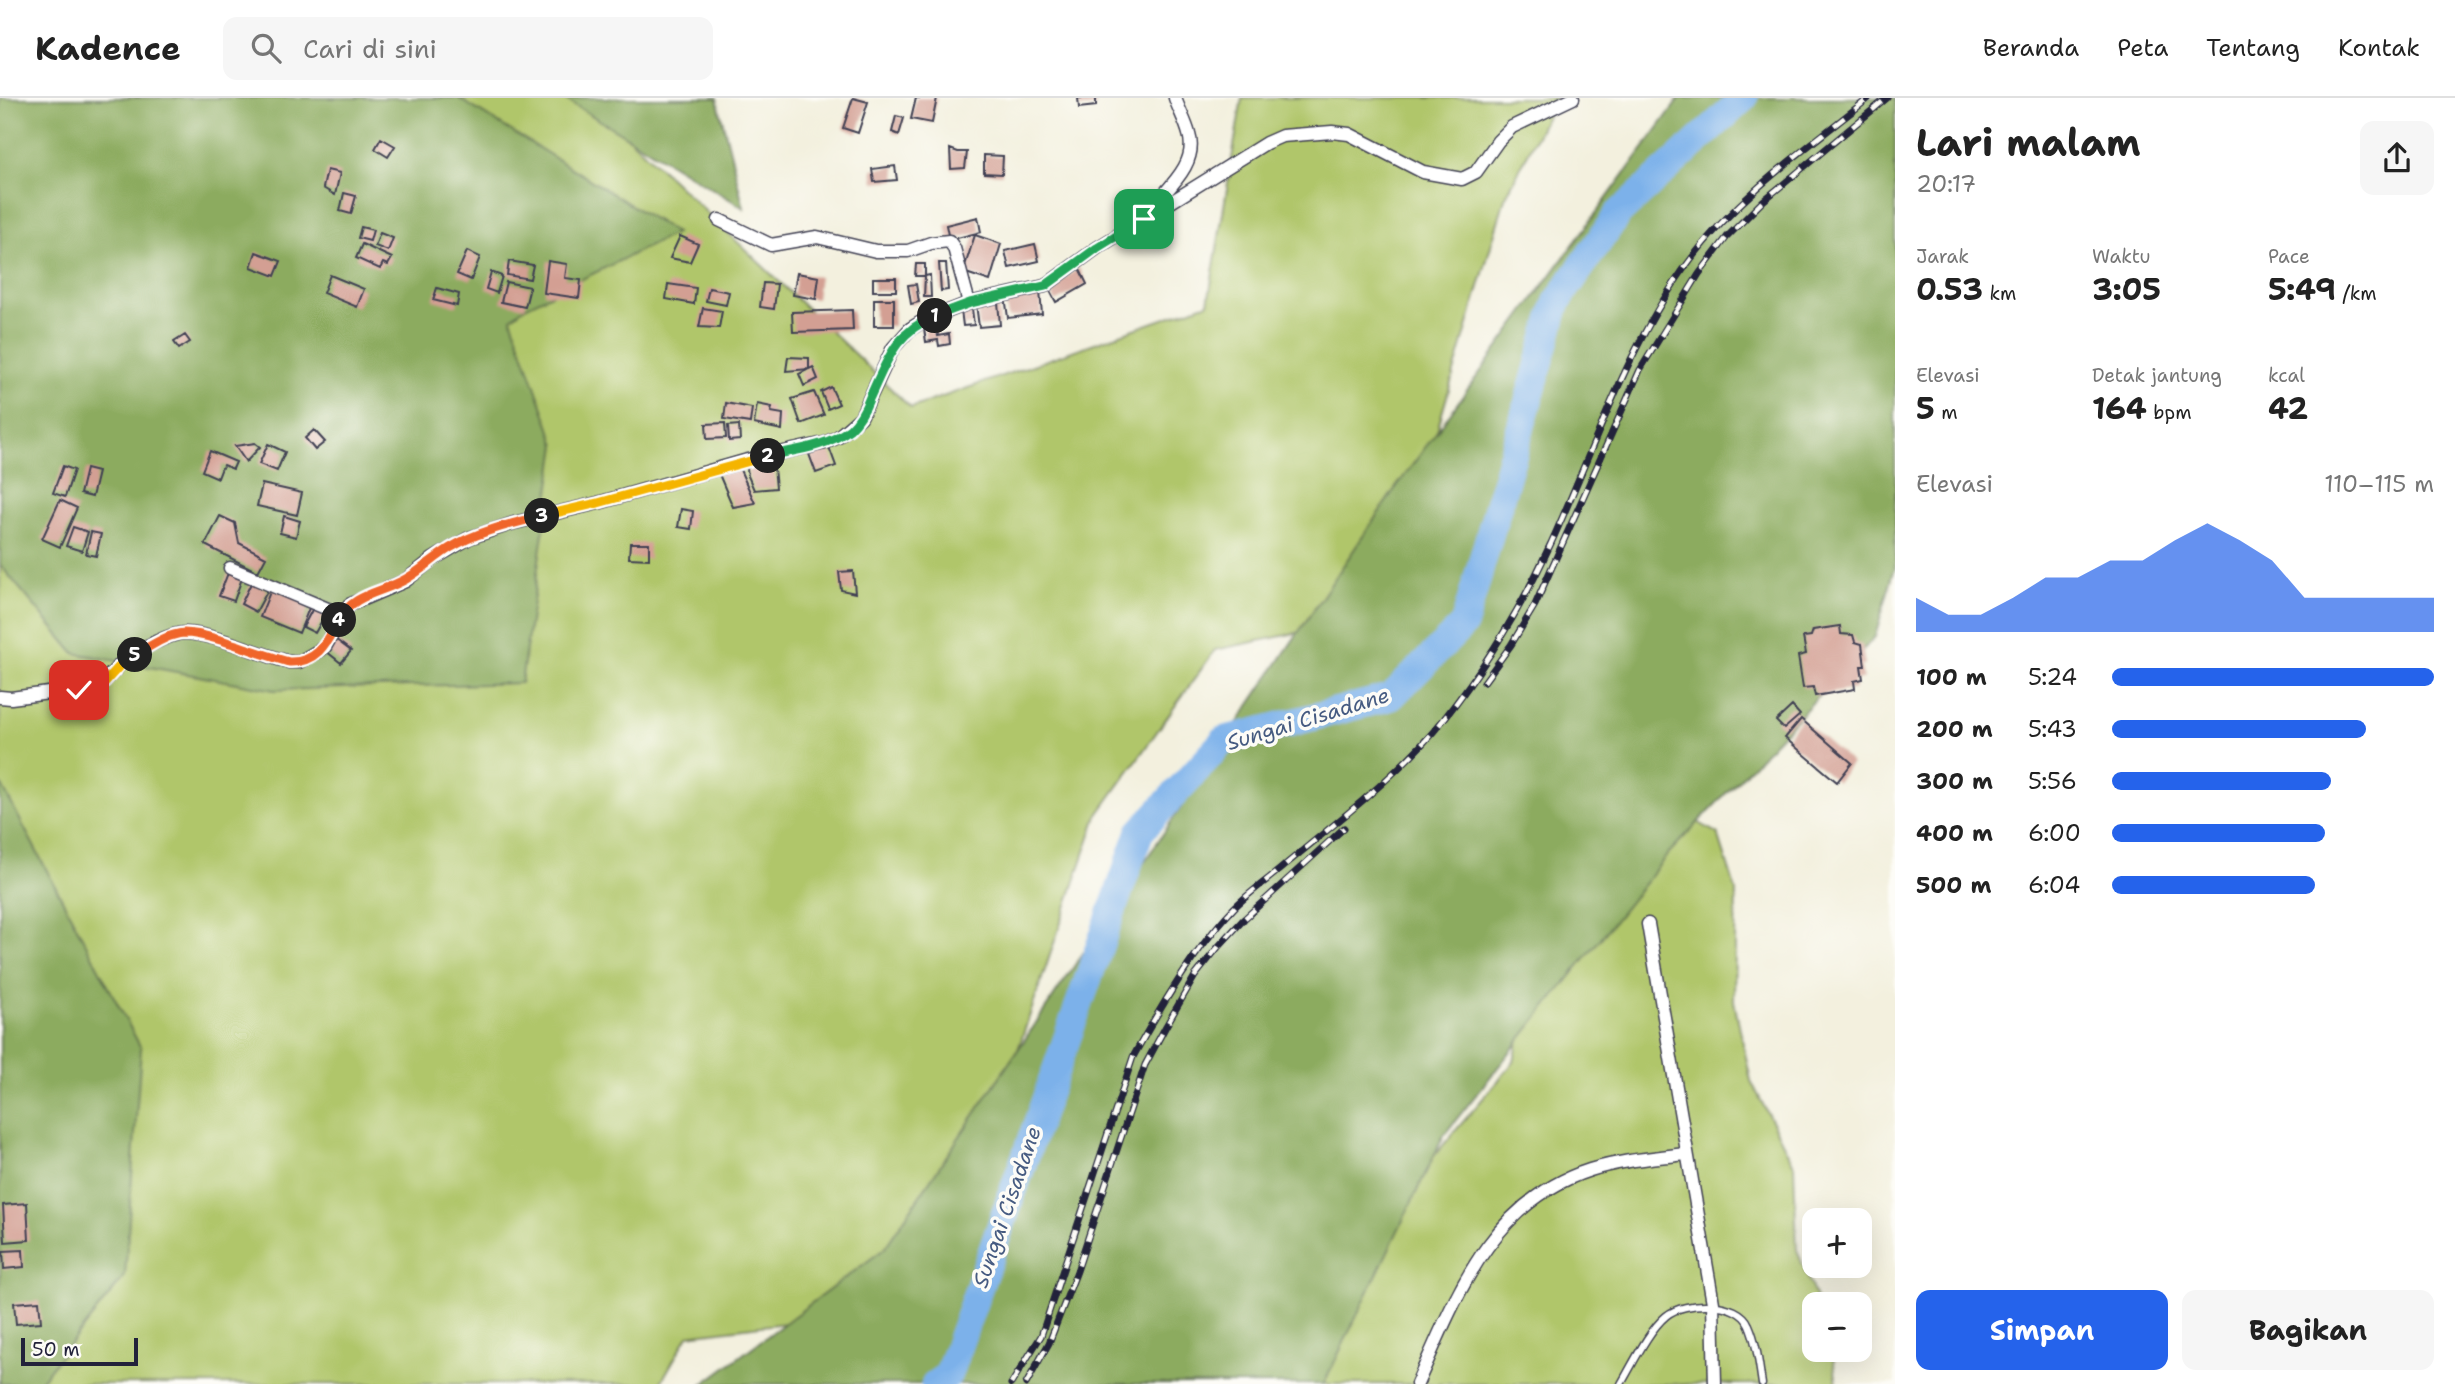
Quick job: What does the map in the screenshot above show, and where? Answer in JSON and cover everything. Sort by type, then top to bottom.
[{"type":"street","points":[[1144,219],[1188,164],[1190,135],[1175,98]]},
{"type":"street","points":[[0,697],[11,698],[94,687],[105,682],[126,659],[165,638],[184,633],[218,640],[289,662],[299,662],[325,647],[349,605],[405,580],[433,559],[469,538],[514,523],[598,503],[748,460],[825,443],[838,437],[861,417],[893,348],[923,321],[970,303],[1045,286],[1097,248],[1266,143],[1282,136],[1332,132],[1349,134],[1423,172],[1462,179],[1476,172],[1498,141],[1512,128],[1573,98]]},
{"type":"street","points":[[719,220],[771,245],[817,236],[876,251],[908,251],[941,240],[950,241],[970,303]]},
{"type":"street","points":[[230,568],[342,615]]},
{"type":"street","points":[[1648,924],[1685,1154],[1713,1303],[1715,1384]]},
{"type":"street","points":[[1417,1384],[1466,1278],[1490,1244],[1522,1208],[1555,1184],[1588,1170],[1620,1162],[1685,1154]]},
{"type":"lane","points":[[1621,1384],[1664,1317],[1686,1306],[1713,1303],[1740,1314],[1748,1322],[1762,1384]]},
{"type":"green space","points":[[0,98],[458,98],[676,233],[525,307],[511,318],[556,445],[521,683],[274,690],[74,653],[0,565]]},
{"type":"green space","points":[[416,98],[574,98],[630,139],[911,408],[1208,303],[1242,98],[1556,98],[1505,198],[1383,615],[1215,650],[1097,816],[980,1162],[859,1314],[688,1335],[660,1384],[0,1384],[0,380]]},
{"type":"green space","points":[[563,98],[717,98],[744,208]]},
{"type":"green space","points":[[1680,98],[1895,98],[1895,567],[1875,637],[1669,853],[1444,1135],[1324,1384],[703,1384],[884,1249],[1392,493]]},
{"type":"green space","points":[[0,782],[141,1048],[125,1276],[38,1384],[0,1384]]},
{"type":"green space","points":[[1684,814],[1718,834],[1736,891],[1734,1001],[1751,1081],[1794,1165],[1797,1250],[1802,1263],[1802,1278],[1808,1278],[1813,1292],[1802,1292],[1802,1362],[1834,1362],[1837,1384],[1313,1384],[1405,1190],[1514,1062],[1534,965]]},
{"type":"building","points":[[853,98],[868,102],[858,133],[843,128]]},
{"type":"building","points":[[916,98],[937,98],[932,123],[911,119]]},
{"type":"building","points":[[1078,98],[1096,98],[1096,106],[1079,108]]},
{"type":"building","points":[[896,116],[904,118],[899,135],[892,132]]},
{"type":"building","points":[[381,138],[395,146],[388,157],[375,149]]},
{"type":"building","points":[[950,149],[967,152],[965,168],[951,169]]},
{"type":"building","points":[[984,155],[1003,156],[1002,174],[984,173]]},
{"type":"building","points":[[895,166],[897,180],[874,182],[872,169]]},
{"type":"building","points":[[327,170],[340,173],[335,195],[323,188]]},
{"type":"building","points":[[344,193],[356,196],[351,214],[340,211]]},
{"type":"building","points":[[978,217],[981,232],[949,240],[946,225]]},
{"type":"building","points":[[361,227],[373,230],[370,241],[358,238]]},
{"type":"building","points":[[380,233],[393,238],[388,251],[375,246]]},
{"type":"building","points":[[975,235],[1001,244],[990,281],[963,272]]},
{"type":"building","points":[[680,236],[698,244],[690,262],[670,258]]},
{"type":"building","points":[[362,244],[392,258],[388,265],[383,263],[380,269],[356,258]]},
{"type":"building","points":[[1035,244],[1039,261],[1009,268],[1005,251]]},
{"type":"building","points":[[467,251],[480,257],[471,280],[457,274]]},
{"type":"building","points":[[256,252],[281,261],[275,276],[251,267]]},
{"type":"building","points":[[509,261],[533,265],[530,279],[507,275]]},
{"type":"building","points":[[548,261],[567,264],[565,278],[581,280],[579,298],[544,293]]},
{"type":"building","points":[[939,263],[946,263],[948,290],[941,291]]},
{"type":"building","points":[[916,264],[925,264],[925,276],[915,276]]},
{"type":"building","points":[[1079,268],[1087,284],[1056,302],[1049,289]]},
{"type":"building","points":[[491,272],[502,276],[497,293],[486,289]]},
{"type":"building","points":[[797,273],[819,277],[816,299],[793,295]]},
{"type":"building","points":[[330,275],[364,289],[357,307],[323,293]]},
{"type":"building","points":[[930,275],[931,297],[924,297],[925,276]]},
{"type":"building","points":[[873,278],[896,278],[896,291],[873,291]]},
{"type":"building","points":[[506,282],[530,287],[525,307],[501,302]]},
{"type":"building","points":[[763,283],[777,284],[774,309],[760,307]]},
{"type":"building","points":[[668,284],[696,288],[694,304],[666,299]]},
{"type":"building","points":[[916,284],[919,302],[911,304],[908,285]]},
{"type":"building","points":[[437,288],[459,294],[457,306],[433,300]]},
{"type":"building","points":[[709,288],[729,292],[726,305],[706,301]]},
{"type":"building","points":[[1040,292],[1042,314],[1008,318],[1005,296]]},
{"type":"building","points":[[874,299],[894,299],[894,326],[874,326]]},
{"type":"building","points":[[998,302],[1000,325],[979,327],[976,304]]},
{"type":"building","points":[[703,308],[722,311],[719,328],[699,327]]},
{"type":"building","points":[[972,309],[974,325],[963,326],[961,310]]},
{"type":"building","points":[[852,310],[853,330],[793,332],[792,312]]},
{"type":"building","points":[[935,320],[938,336],[949,334],[950,344],[939,346],[938,340],[926,342],[923,322]]},
{"type":"building","points":[[185,335],[190,342],[179,349],[174,342]]},
{"type":"building","points":[[788,357],[809,358],[809,369],[786,371]]},
{"type":"building","points":[[813,367],[818,379],[804,386],[799,374]]},
{"type":"building","points":[[831,387],[839,404],[828,409],[821,392]]},
{"type":"building","points":[[814,392],[824,415],[801,424],[792,399]]},
{"type":"building","points":[[726,403],[752,408],[750,423],[724,419]]},
{"type":"building","points":[[757,404],[772,407],[771,412],[783,414],[782,430],[754,424]]},
{"type":"building","points":[[725,423],[726,438],[707,439],[706,424]]},
{"type":"building","points":[[739,425],[740,440],[729,441],[728,426]]},
{"type":"building","points":[[314,430],[325,442],[315,450],[305,438]]},
{"type":"building","points":[[255,443],[260,447],[246,462],[235,446]]},
{"type":"building","points":[[268,444],[285,452],[277,471],[259,464]]},
{"type":"building","points":[[829,447],[836,466],[816,473],[809,454]]},
{"type":"building","points":[[210,451],[236,462],[233,469],[223,465],[218,478],[202,471]]},
{"type":"building","points":[[763,459],[764,469],[774,468],[776,488],[754,490],[746,461]]},
{"type":"building","points":[[737,463],[755,503],[733,507],[718,472]]},
{"type":"building","points":[[63,466],[74,470],[65,497],[53,493]]},
{"type":"building","points":[[86,469],[98,472],[92,497],[80,494]]},
{"type":"building","points":[[262,484],[302,493],[297,515],[257,506]]},
{"type":"building","points":[[60,500],[77,508],[60,547],[42,539]]},
{"type":"building","points":[[681,509],[693,511],[691,529],[678,527]]},
{"type":"building","points":[[220,516],[235,523],[239,543],[266,557],[258,572],[205,545]]},
{"type":"building","points":[[284,516],[300,521],[296,537],[280,533]]},
{"type":"building","points":[[73,527],[88,532],[82,551],[66,546]]},
{"type":"building","points":[[91,532],[101,534],[96,556],[86,554]]},
{"type":"building","points":[[630,543],[649,543],[649,559],[629,558]]},
{"type":"building","points":[[853,571],[855,593],[841,590],[839,572]]},
{"type":"building","points":[[228,573],[242,578],[234,601],[219,596]]},
{"type":"building","points":[[252,581],[268,590],[256,612],[241,604]]},
{"type":"building","points":[[272,587],[311,603],[299,633],[260,617]]},
{"type":"building","points":[[313,608],[325,615],[315,633],[303,627]]},
{"type":"building","points":[[1840,626],[1841,634],[1853,635],[1855,642],[1862,644],[1865,666],[1861,666],[1863,679],[1854,681],[1855,689],[1815,696],[1813,687],[1803,688],[1798,656],[1806,654],[1803,637],[1811,636],[1813,630]]},
{"type":"building","points":[[335,639],[351,651],[341,663],[326,651]]},
{"type":"building","points":[[1792,706],[1800,715],[1784,729],[1776,721]]},
{"type":"building","points":[[1801,719],[1852,763],[1837,782],[1785,738]]},
{"type":"building","points":[[27,1203],[29,1240],[5,1242],[3,1205]]},
{"type":"building","points":[[23,1250],[24,1267],[4,1269],[3,1251]]},
{"type":"building","points":[[39,1301],[41,1322],[16,1324],[14,1303]]},
{"type":"waterway","name":"Sungai Cisadane","points":[[935,1384],[948,1375],[1140,832],[1224,740],[1391,697],[1464,624],[1557,302],[1618,214],[1744,98]]},
{"type":"railway","points":[[1011,1384],[1041,1336],[1133,1057],[1178,980],[1239,903],[1388,778],[1444,719],[1475,677],[1529,588],[1614,396],[1669,291],[1691,259],[1730,214],[1775,173],[1869,98]]},
{"type":"railway","points":[[1484,682],[1535,605],[1640,370],[1699,274],[1727,237],[1763,201],[1887,98]]},
{"type":"railway","points":[[1026,1384],[1049,1343],[1077,1271],[1145,1065],[1166,1026],[1195,976],[1219,946],[1244,919],[1344,828]]},
{"type":"route","points":[[79,690],[105,682],[126,659],[165,638],[184,633],[218,640],[289,662],[299,662],[325,647],[349,605],[405,580],[433,559],[469,538],[514,523],[598,503],[748,460],[825,443],[838,437],[861,417],[893,348],[910,329],[923,321],[970,303],[1045,286],[1097,248],[1144,219]]}]
